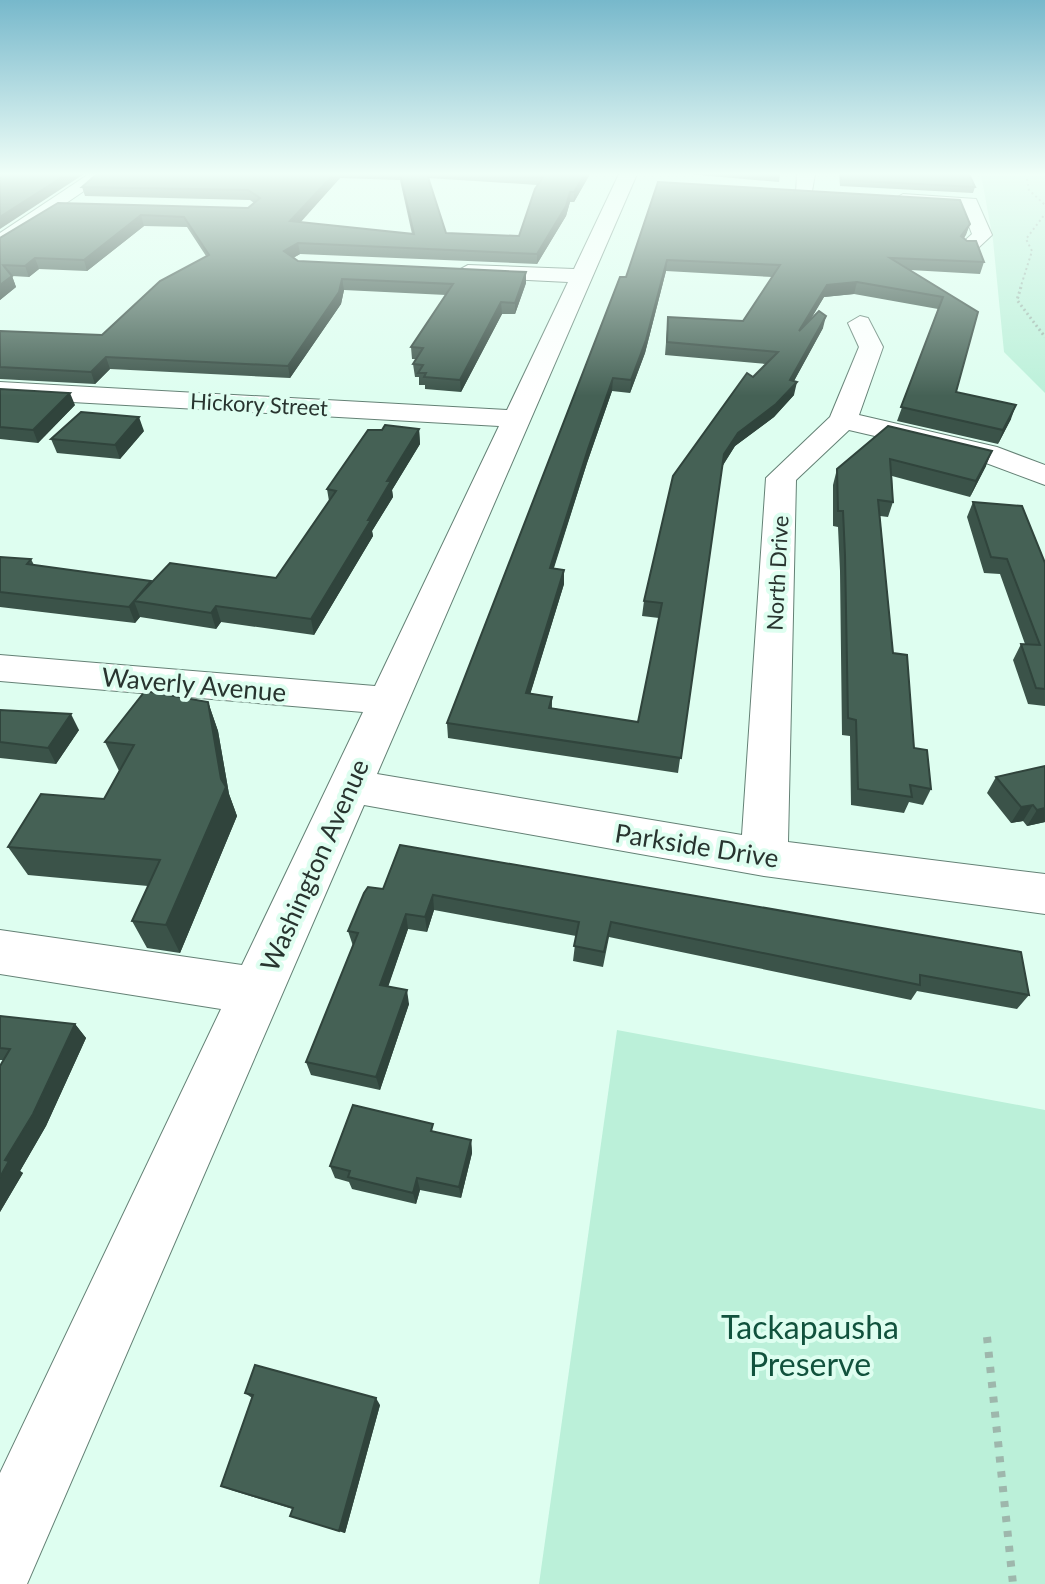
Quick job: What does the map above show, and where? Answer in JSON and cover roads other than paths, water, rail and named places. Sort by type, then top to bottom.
[{"type":"street","name":"Washington Avenue","points":[[0,1557],[596,248]]},
{"type":"street","points":[[441,270],[582,276]]},
{"type":"street","name":"North Drive","points":[[764,857],[781,478],[843,420],[871,347],[860,323]]},
{"type":"street","name":"Hickory Street","points":[[0,390],[517,419]]},
{"type":"street","points":[[843,420],[987,453],[1045,476]]},
{"type":"street","name":"Waverly Avenue","points":[[0,668],[389,701]]},
{"type":"street","name":"Parkside Drive","points":[[350,786],[764,857],[1045,894]]},
{"type":"street","points":[[0,952],[257,991]]},
{"type":"park label","name":"Tackapausha Preserve","points":[[810,1344]]}]
